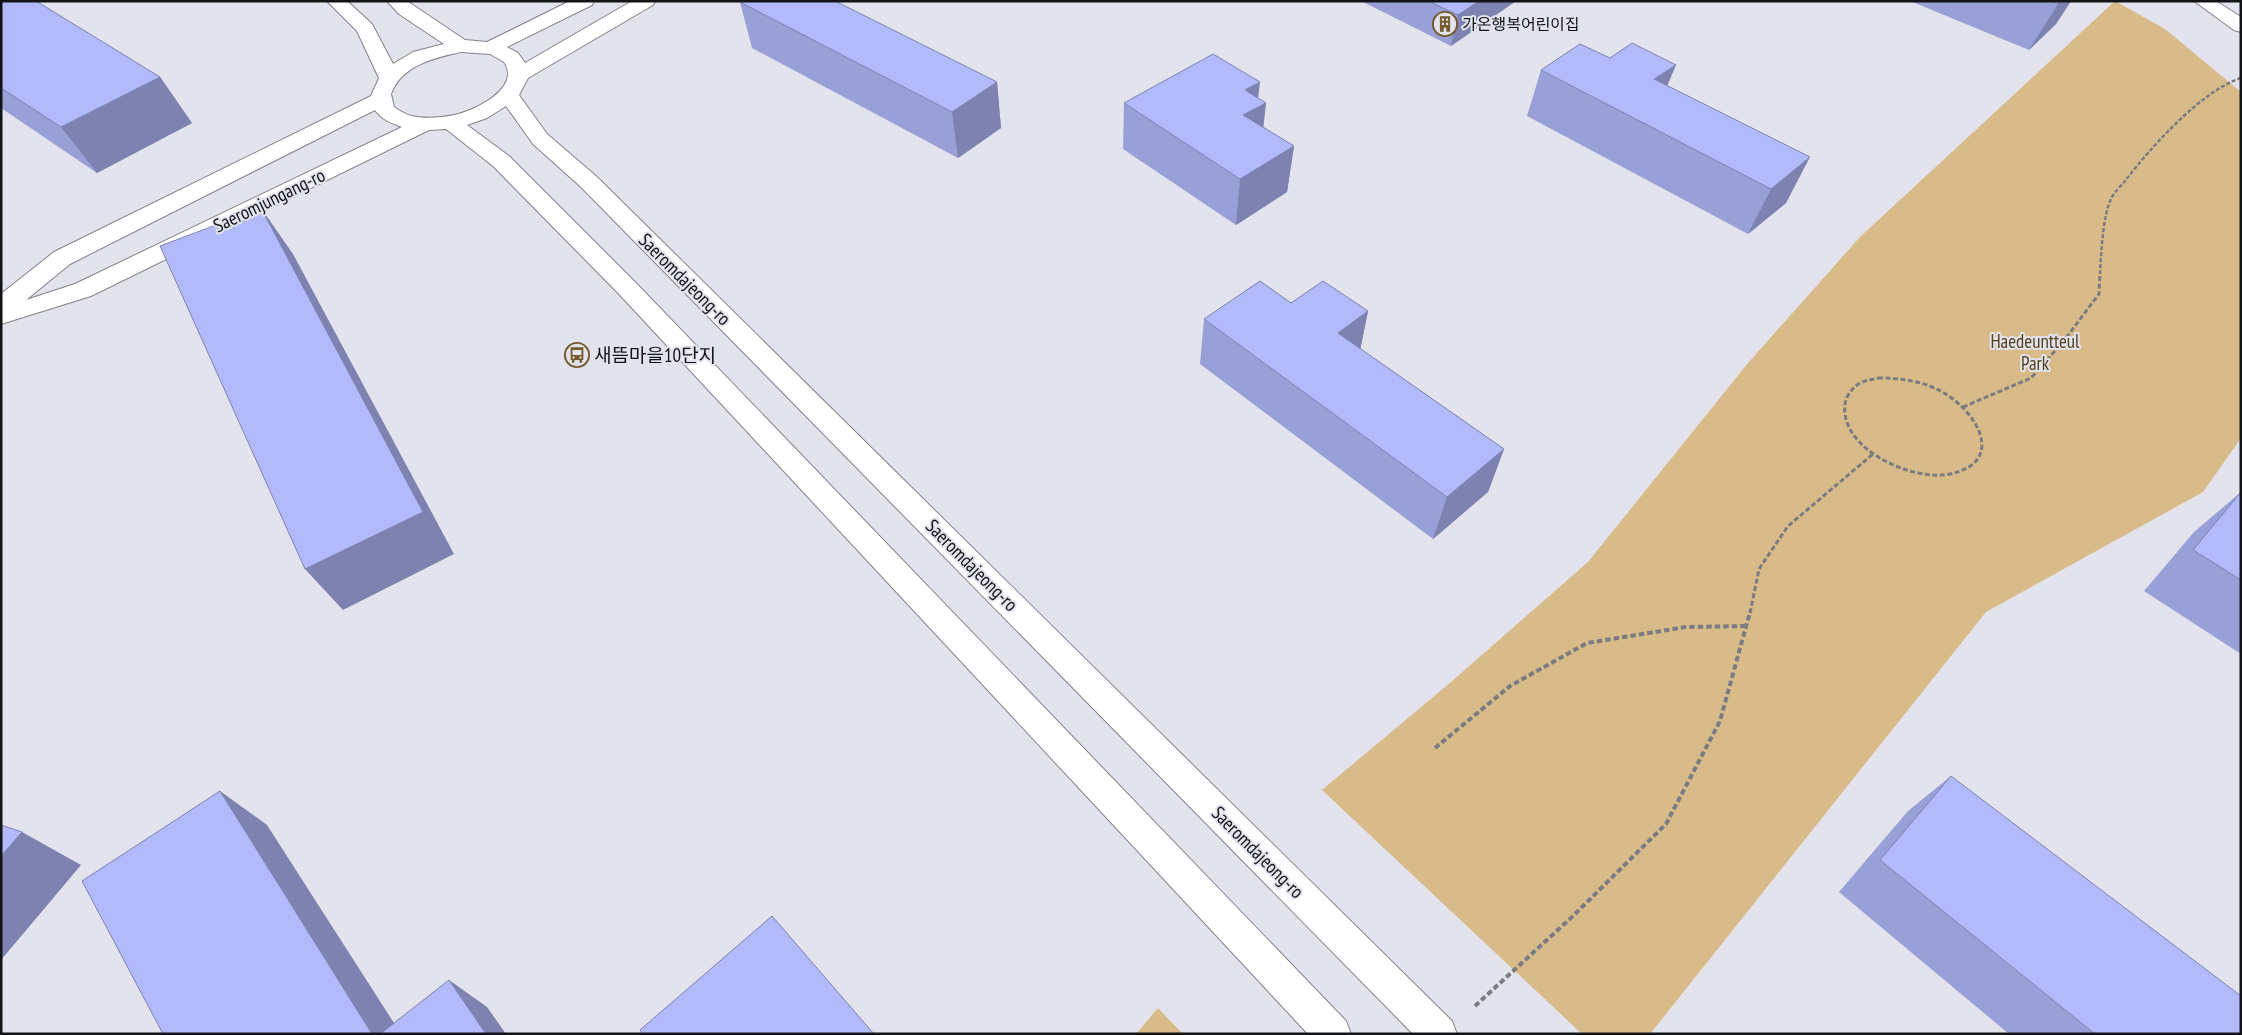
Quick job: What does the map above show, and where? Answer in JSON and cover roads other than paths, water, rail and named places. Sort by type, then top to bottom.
[{"type":"street","points":[[336,1],[365,28],[389,77]]},
{"type":"street","points":[[396,1],[406,10],[461,46]]},
{"type":"street","points":[[585,1],[490,48],[461,46],[434,52],[408,62],[383,84],[380,99],[383,107],[389,114],[411,122],[437,123],[501,161],[627,288],[1333,1034]]},
{"type":"street","name":"Saeromjungang-ro","points":[[1,316],[83,290],[437,123],[483,111],[513,85],[646,1]]},
{"type":"street","points":[[2203,1],[2241,26]]},
{"type":"street","name":"Saeromdajeong-ro","points":[[490,48],[512,58],[517,66],[513,85],[540,139],[589,182],[1439,1034]]},
{"type":"street","points":[[1,307],[62,258],[380,99]]},
{"type":"place","name":"가온행복어린이집","points":[[1445,24]]},
{"type":"place","name":"새뜸마을10단지","points":[[577,355]]},
{"type":"park label","name":"Haedeuntteul Park","points":[[2035,352]]}]
